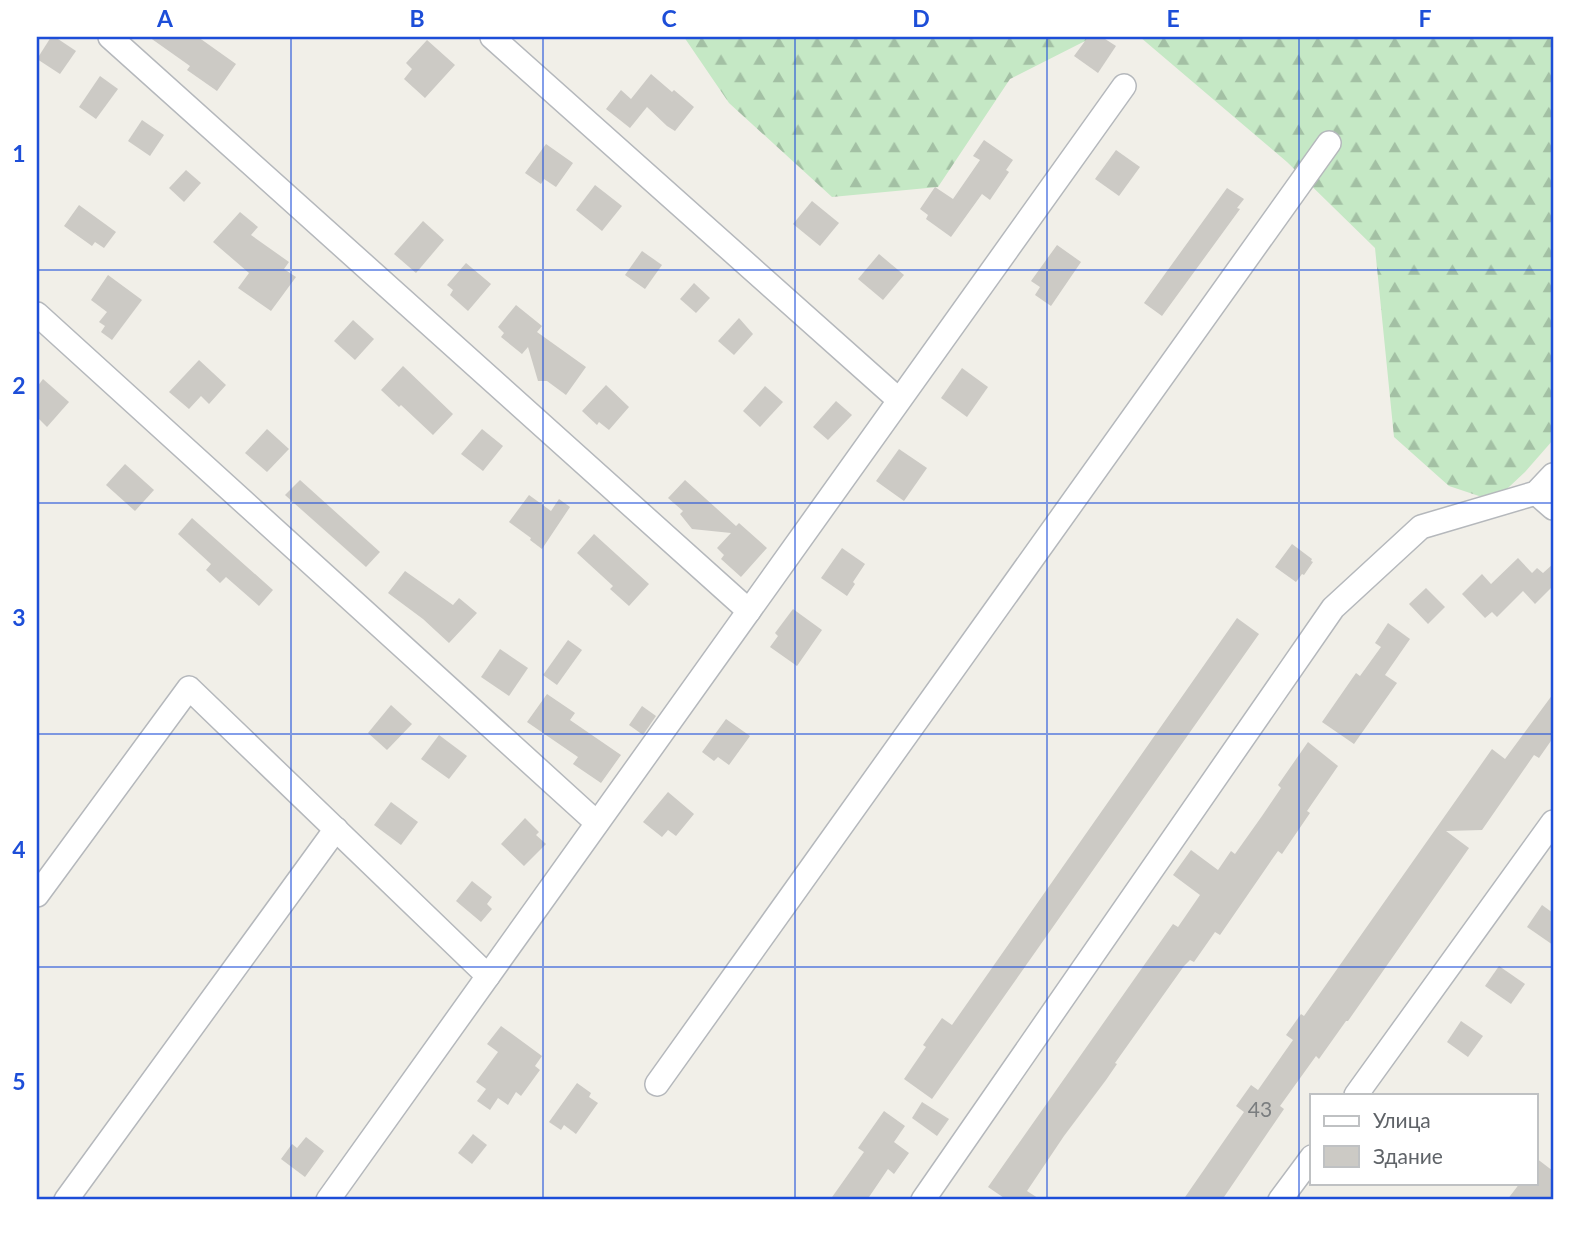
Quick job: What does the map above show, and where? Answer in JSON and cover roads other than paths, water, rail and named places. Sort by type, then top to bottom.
[{"type":"street","points":[[110,37],[748,611]]},
{"type":"street","points":[[492,37],[900,400]]},
{"type":"street","points":[[328,1200],[1124,86]]},
{"type":"street","points":[[657,1084],[1329,143]]},
{"type":"street","points":[[37,314],[597,823]]},
{"type":"street","points":[[923,1200],[1333,608],[1421,527],[1545,500],[1553,475]]},
{"type":"street","points":[[37,895],[190,688],[488,976]]},
{"type":"street","points":[[1357,1094],[1553,822]]},
{"type":"street","points":[[66,1200],[336,829]]},
{"type":"street","points":[[1280,1200],[1310,1160]]}]
